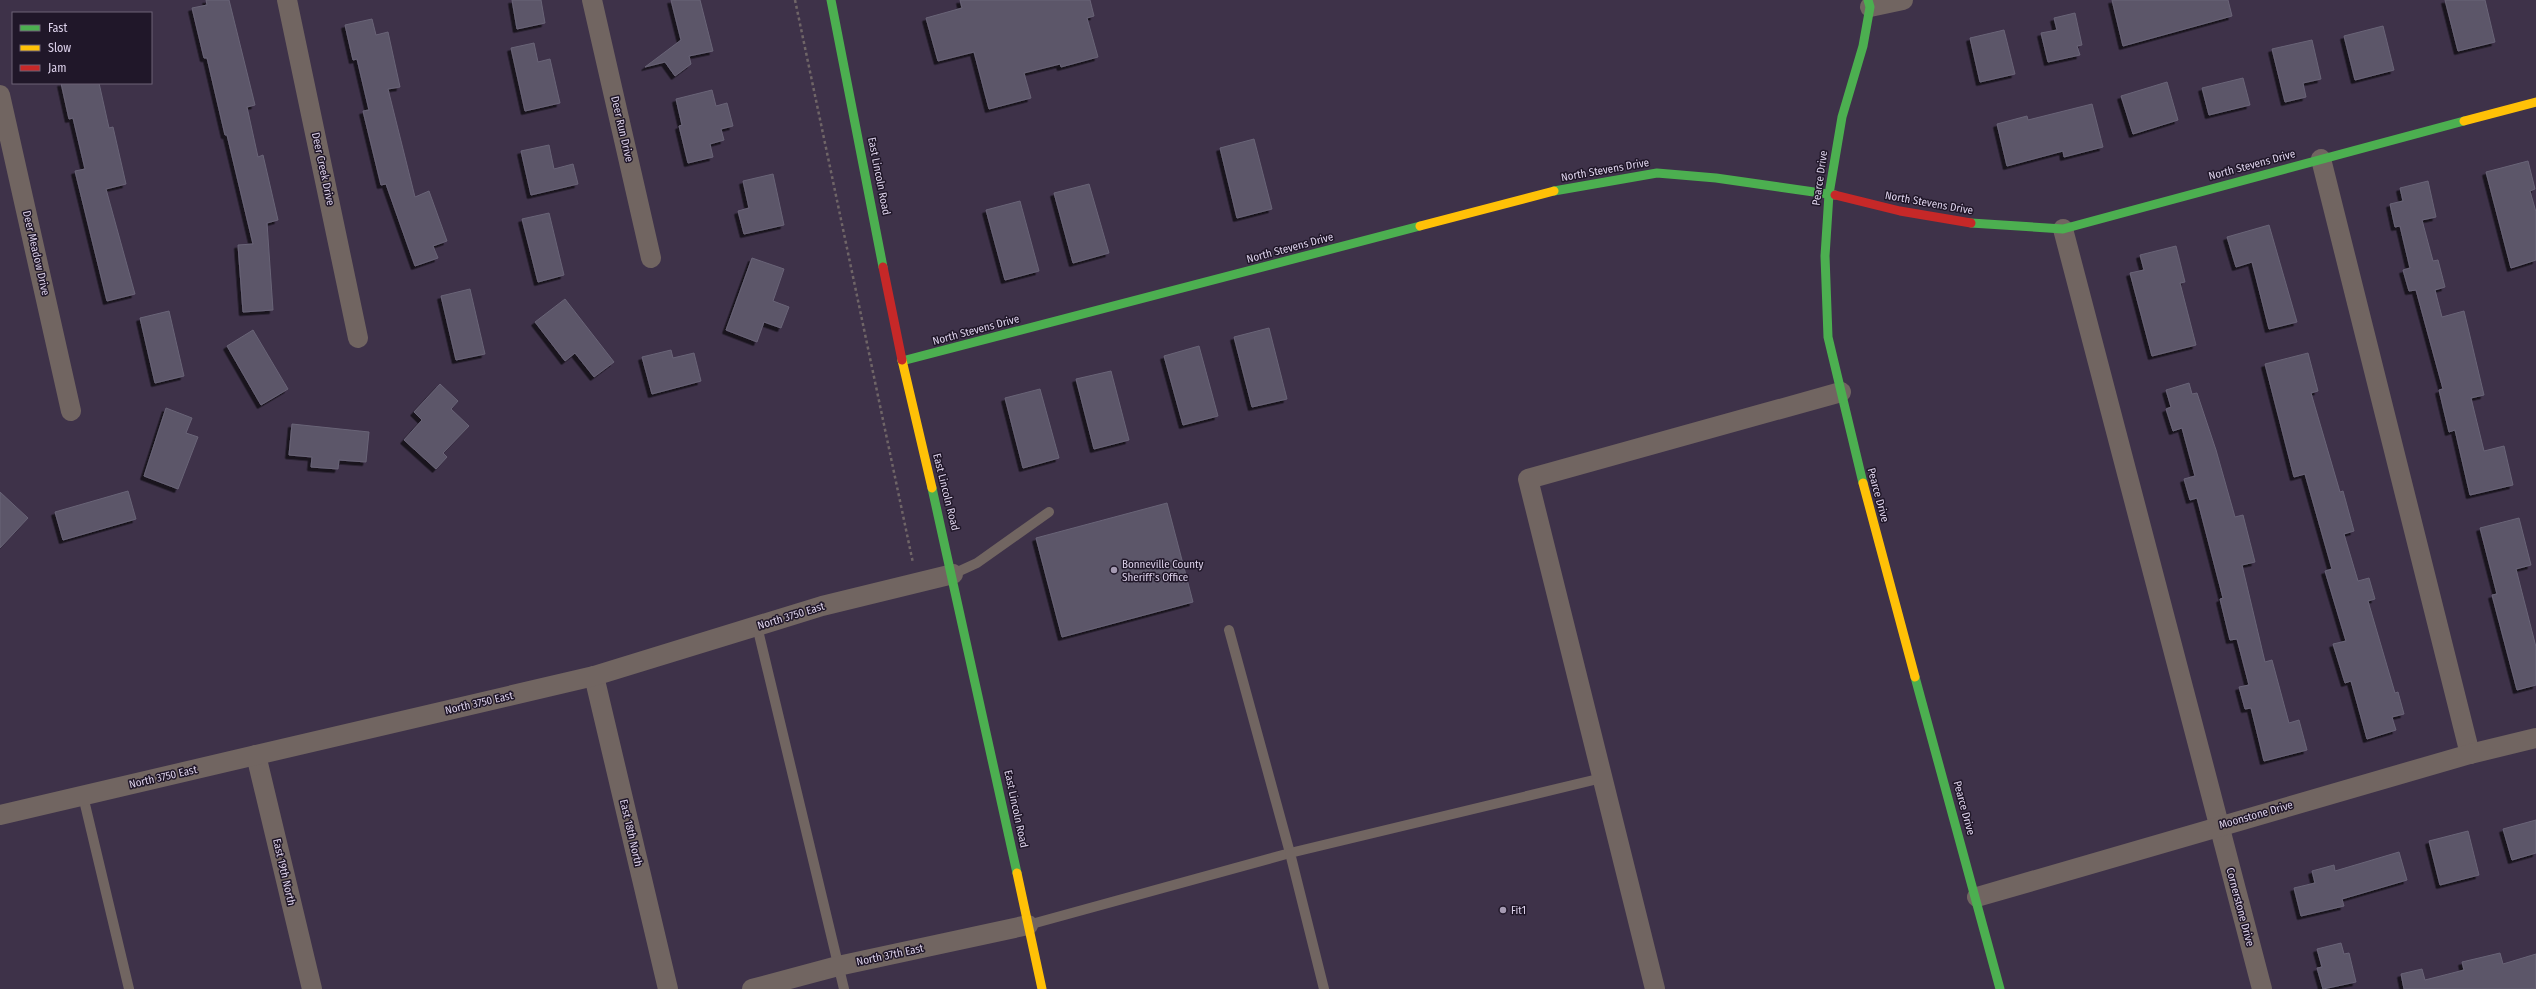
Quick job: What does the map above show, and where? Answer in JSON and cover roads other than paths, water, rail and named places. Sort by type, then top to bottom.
[{"type":"street","name":"Deer Creek Drive","points":[[287,0],[358,338]]},
{"type":"street","name":"Deer Run Drive","points":[[592,0],[651,258]]},
{"type":"street","name":"East Lincoln Road","points":[[831,0],[902,361],[953,574],[1042,989]]},
{"type":"street","points":[[1869,4],[1903,0]]},
{"type":"street","name":"Pearce Drive","points":[[1869,4],[1863,46],[1842,117],[1829,194],[1824,256],[1828,337],[1857,463],[2000,989]]},
{"type":"street","name":"Deer Meadow Drive","points":[[0,95],[71,411]]},
{"type":"street","name":"North Stevens Drive","points":[[902,361],[1554,192],[1657,173],[1716,178],[1829,194],[1900,211],[1967,223],[2063,229],[2536,102]]},
{"type":"street","points":[[2321,159],[2470,754]]},
{"type":"street","name":"Cornerstone Drive","points":[[2063,229],[2218,826],[2262,989]]},
{"type":"street","points":[[1655,989],[1528,479],[1841,392]]},
{"type":"street","name":"North 3750 East","points":[[0,816],[594,676],[822,606],[917,581],[953,574]]},
{"type":"street","name":"East 18th North","points":[[594,676],[668,989]]},
{"type":"street","name":"Moonstone Drive","points":[[1976,897],[2470,754],[2536,738]]},
{"type":"street","name":"East 19th North","points":[[256,755],[312,989]]},
{"type":"street","name":"North 37th East","points":[[752,989],[838,966],[1028,925]]},
{"type":"lane","points":[[953,574],[977,563],[1048,512]]},
{"type":"lane","points":[[757,626],[844,989]]},
{"type":"lane","points":[[1229,630],[1290,853],[1324,989]]},
{"type":"lane","points":[[1028,925],[1290,853],[1602,778]]},
{"type":"lane","points":[[84,796],[129,989]]},
{"type":"place","name":"Bonneville County Sheriff's Office","points":[[1114,570]]},
{"type":"place","name":"Fit1","points":[[1503,910]]}]
